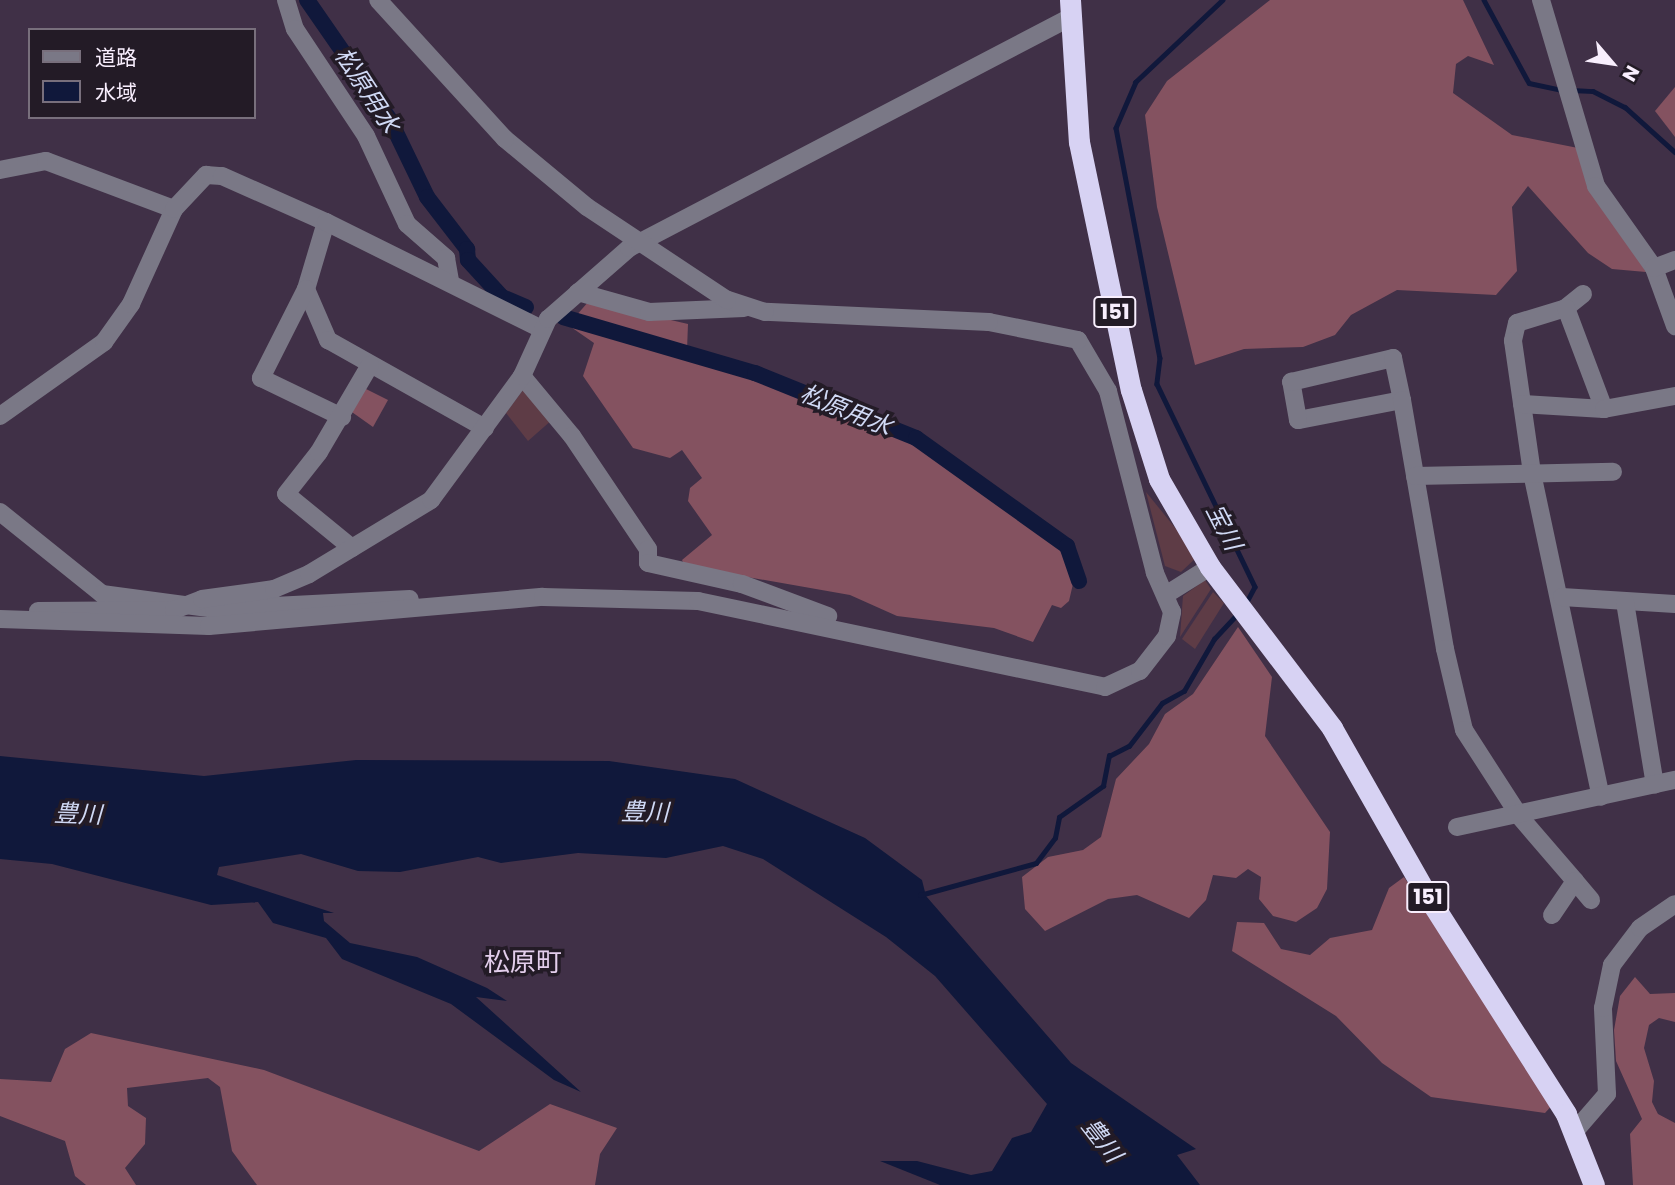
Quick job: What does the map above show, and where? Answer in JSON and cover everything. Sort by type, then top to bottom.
[{"type":"highway","name":"151","points":[[1069,9],[1079,142],[1132,390],[1159,479],[1210,567],[1332,728],[1422,887],[1574,1131],[1594,1185]]},
{"type":"street","points":[[286,0],[295,29],[366,136],[407,224],[446,258],[450,281]]},
{"type":"street","points":[[0,620],[209,626],[581,596],[698,601],[851,631],[1105,687],[1129,678],[1159,648],[1170,624],[1167,594],[1155,573],[1108,391],[1078,340],[989,322],[744,308],[638,243],[505,139],[377,0]]},
{"type":"street","points":[[1541,0],[1596,186],[1654,268],[1675,326]]},
{"type":"street","points":[[0,610],[156,612],[185,604],[274,589],[352,548],[431,500],[522,376],[542,330],[579,292],[638,243],[1069,9]]},
{"type":"street","points":[[0,170],[46,161],[174,209]]},
{"type":"street","points":[[0,416],[104,342],[131,304],[174,209],[199,181],[214,174],[326,222],[450,281],[542,330]]},
{"type":"street","points":[[326,222],[306,289],[261,378],[342,417]]},
{"type":"street","points":[[1654,268],[1675,260]]},
{"type":"street","points":[[306,289],[328,340],[485,428]]},
{"type":"street","points":[[579,292],[649,312],[732,314],[744,308]]},
{"type":"street","points":[[1583,294],[1566,308],[1517,323],[1513,341],[1532,473],[1562,597],[1601,796]]},
{"type":"street","points":[[1566,308],[1604,409]]},
{"type":"street","points":[[1402,400],[1298,419],[1291,382],[1393,358],[1402,400],[1464,730],[1520,817],[1591,900]]},
{"type":"street","points":[[352,548],[286,494],[342,417],[370,365]]},
{"type":"street","points":[[522,376],[572,436],[648,549],[648,564],[742,584],[828,616],[851,631]]},
{"type":"street","points":[[1522,404],[1604,409],[1675,396]]},
{"type":"street","points":[[1415,476],[1613,472]]},
{"type":"street","points":[[0,512],[102,594],[214,609],[419,599],[437,606]]},
{"type":"street","points":[[1167,594],[1210,567]]},
{"type":"street","points":[[1562,597],[1675,604]]},
{"type":"street","points":[[1625,602],[1655,785]]},
{"type":"street","points":[[1457,827],[1520,817],[1675,780]]},
{"type":"street","points":[[1552,915],[1575,881]]},
{"type":"street","points":[[1574,1131],[1607,1094],[1603,1008],[1612,965],[1640,928],[1675,904]]},
{"type":"shaded area","points":[[1270,0],[1463,0],[1494,65],[1468,56],[1456,64],[1453,93],[1512,135],[1578,148],[1646,272],[1612,269],[1588,253],[1528,186],[1512,207],[1517,271],[1496,295],[1397,290],[1351,315],[1335,335],[1303,347],[1244,349],[1195,365],[1157,207],[1145,115],[1167,81]]},
{"type":"shaded area","points":[[1675,87],[1675,137],[1655,111]]},
{"type":"shaded area","points":[[589,301],[688,324],[687,350],[916,440],[1067,547],[1076,571],[1069,601],[1061,608],[1052,605],[1033,642],[994,628],[897,616],[850,595],[685,566],[682,560],[712,535],[688,501],[690,488],[702,478],[682,450],[670,458],[633,448],[583,376],[594,343],[568,325]]},
{"type":"shaded area","points":[[526,386],[553,419],[528,441],[506,413]]},
{"type":"shaded area","points":[[362,387],[388,400],[373,427],[349,410]]},
{"type":"shaded area","points":[[1146,492],[1198,556],[1181,572],[1165,566]]},
{"type":"shaded area","points":[[1205,580],[1211,589],[1180,637],[1183,596]]},
{"type":"shaded area","points":[[1213,592],[1224,603],[1195,649],[1182,639]]},
{"type":"shaded area","points":[[1238,627],[1272,677],[1265,736],[1330,832],[1327,889],[1317,908],[1296,922],[1273,916],[1259,899],[1261,877],[1248,869],[1236,878],[1213,875],[1206,900],[1189,918],[1137,895],[1108,899],[1045,931],[1025,909],[1022,877],[1048,857],[1083,850],[1101,837],[1116,779],[1149,744],[1165,714],[1193,694]]},
{"type":"shaded area","points":[[1404,877],[1556,1101],[1545,1113],[1431,1097],[1382,1063],[1336,1016],[1232,951],[1237,922],[1264,923],[1281,949],[1310,955],[1330,938],[1372,930],[1389,888]]},
{"type":"shaded area","points":[[1635,977],[1650,994],[1675,993],[1675,1022],[1659,1018],[1649,1025],[1644,1048],[1654,1081],[1652,1102],[1658,1114],[1675,1123],[1675,1185],[1633,1185],[1630,1134],[1642,1119],[1616,1061],[1614,1030],[1620,996]]},
{"type":"shaded area","points":[[91,1033],[264,1070],[479,1151],[550,1104],[617,1128],[600,1154],[595,1185],[257,1185],[232,1151],[220,1087],[208,1078],[127,1088],[128,1106],[146,1118],[145,1144],[125,1168],[136,1185],[86,1185],[75,1176],[65,1141],[0,1116],[0,1079],[51,1082],[65,1049]]},
{"type":"water","name":"豊川","points":[[0,756],[204,776],[356,760],[609,761],[735,779],[865,838],[922,880],[926,896],[1071,1063],[1196,1149],[1177,1155],[1200,1185],[940,1185],[880,1161],[917,1161],[971,1175],[992,1171],[1012,1138],[1031,1132],[1047,1104],[935,976],[886,937],[763,859],[723,846],[666,858],[578,853],[501,863],[478,857],[400,872],[358,871],[301,854],[219,867],[217,875],[334,913],[323,913],[324,921],[350,943],[417,957],[487,988],[507,1001],[476,997],[581,1092],[554,1080],[451,1004],[342,959],[326,938],[273,923],[258,902],[211,905],[52,864],[0,859]]},
{"type":"waterway","name":"松原用水","points":[[307,0],[390,120],[427,197],[467,249],[468,260],[502,297],[526,307]]},
{"type":"waterway","name":"宝川","points":[[1223,0],[1136,82],[1116,128],[1160,358],[1157,384],[1255,587],[1246,604]]},
{"type":"waterway","name":"宝川","points":[[1484,0],[1529,83],[1563,90]]},
{"type":"waterway","name":"宝川","points":[[1572,90],[1593,91],[1625,107],[1675,152]]},
{"type":"waterway","name":"松原用水","points":[[563,317],[755,373],[916,438],[1067,546],[1079,581]]},
{"type":"waterway","name":"宝川","points":[[920,895],[1036,863],[1055,838],[1059,817],[1103,786],[1109,756],[1129,746],[1162,703],[1184,691],[1214,639],[1238,613]]},
{"type":"district","name":"松原町","points":[[523,963]]}]
